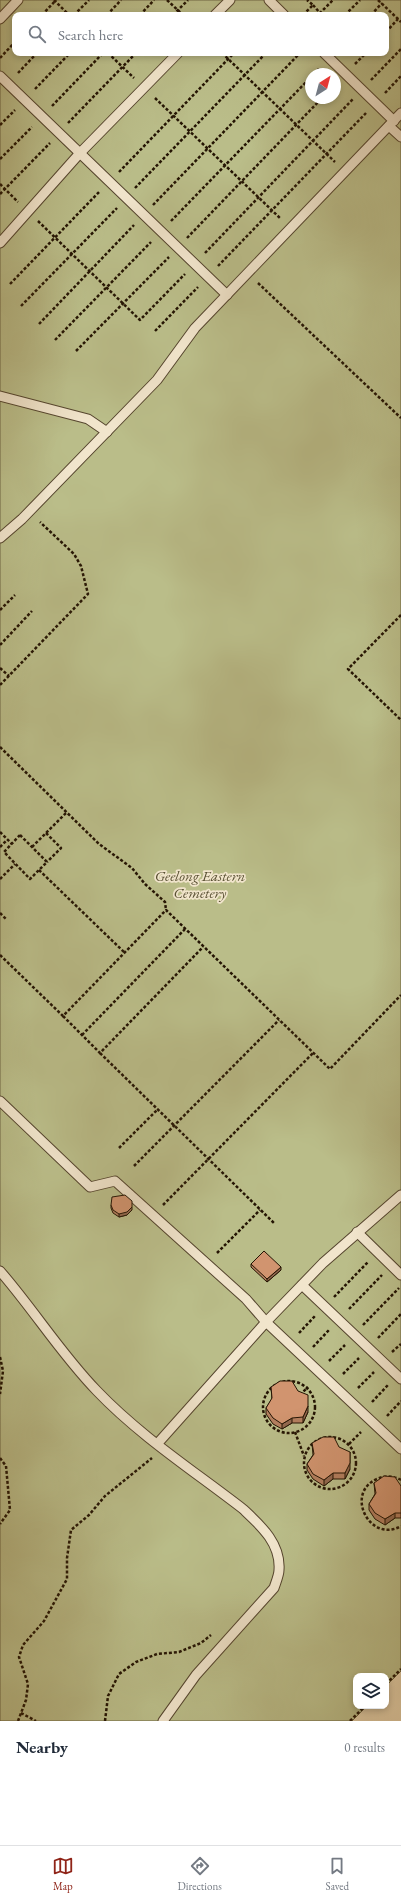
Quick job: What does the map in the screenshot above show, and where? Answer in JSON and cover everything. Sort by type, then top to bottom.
[{"type":"lane","points":[[0,18],[18,0]]},
{"type":"lane","points":[[218,12],[230,0]]},
{"type":"lane","points":[[269,0],[281,12]]},
{"type":"lane","points":[[0,243],[80,153],[175,56]]},
{"type":"lane","points":[[327,56],[375,103],[392,123],[401,138]]},
{"type":"lane","points":[[0,76],[227,295]]},
{"type":"lane","points":[[0,538],[29,512],[157,380],[195,328],[401,113]]},
{"type":"lane","points":[[0,394],[88,419],[106,432]]},
{"type":"lane","points":[[0,1100],[90,1187],[115,1181],[246,1299],[266,1322],[401,1449]]},
{"type":"lane","points":[[158,1443],[266,1322],[302,1285],[357,1232],[401,1195]]},
{"type":"lane","points":[[357,1232],[401,1275]]},
{"type":"lane","points":[[0,1271],[19,1293],[79,1372],[119,1413],[237,1504],[260,1525],[272,1540],[279,1569],[274,1588],[196,1675],[163,1721]]},
{"type":"lane","points":[[302,1285],[399,1377]]},
{"type":"path","points":[[45,12],[55,0],[66,12]]},
{"type":"path","points":[[77,12],[89,0]]},
{"type":"path","points":[[110,12],[121,0]]},
{"type":"path","points":[[143,12],[154,0]]},
{"type":"path","points":[[167,0],[178,10],[188,0]]},
{"type":"path","points":[[307,0],[319,12]]},
{"type":"path","points":[[321,12],[333,0]]},
{"type":"path","points":[[348,12],[360,0]]},
{"type":"path","points":[[378,0],[401,22]]},
{"type":"path","points":[[374,12],[382,3]]},
{"type":"path","points":[[306,12],[313,5]]},
{"type":"path","points":[[389,29],[398,19]]},
{"type":"path","points":[[0,58],[12,45]]},
{"type":"path","points":[[0,184],[140,320],[401,49]]},
{"type":"path","points":[[111,56],[291,228]]},
{"type":"path","points":[[225,56],[345,172]]},
{"type":"path","points":[[10,284],[231,56]]},
{"type":"path","points":[[21,306],[263,56]]},
{"type":"path","points":[[38,324],[297,56]]},
{"type":"path","points":[[155,331],[401,76]]},
{"type":"path","points":[[55,340],[305,83]]},
{"type":"path","points":[[76,351],[178,248],[316,104]]},
{"type":"path","points":[[248,273],[401,418]]},
{"type":"path","points":[[0,685],[88,594],[81,566],[74,554],[29,512]]},
{"type":"path","points":[[0,610],[15,594]]},
{"type":"path","points":[[0,645],[32,611]]},
{"type":"path","points":[[401,615],[348,669],[401,720]]},
{"type":"path","points":[[0,668],[9,676]]},
{"type":"path","points":[[0,746],[100,844],[132,868],[145,884],[165,902],[166,910],[330,1069],[401,995]]},
{"type":"path","points":[[32,847],[67,812]]},
{"type":"path","points":[[0,832],[12,844]]},
{"type":"path","points":[[46,833],[61,848],[40,870],[30,879],[4,852],[20,835],[47,862]]},
{"type":"path","points":[[0,847],[7,840]]},
{"type":"path","points":[[0,879],[15,864]]},
{"type":"path","points":[[40,870],[125,952]]},
{"type":"path","points":[[63,1016],[166,910]]},
{"type":"path","points":[[0,913],[6,920]]},
{"type":"path","points":[[82,1035],[185,929]]},
{"type":"path","points":[[100,1053],[203,946]]},
{"type":"path","points":[[0,955],[176,1126],[274,1224]]},
{"type":"path","points":[[134,1166],[176,1126],[279,1020]]},
{"type":"path","points":[[153,1215],[313,1053]]},
{"type":"path","points":[[119,1148],[158,1109]]},
{"type":"path","points":[[206,1264],[260,1210]]},
{"type":"path","points":[[0,1357],[3,1371],[0,1394]]},
{"type":"path","points":[[362,1412],[399,1377]]},
{"type":"path","points":[[282,1381],[295,1381],[307,1387],[315,1402],[315,1411],[312,1419],[307,1426],[295,1432],[283,1432],[275,1429],[264,1416],[262,1407],[264,1398],[274,1385],[282,1381]]},
{"type":"path","points":[[298,1397],[307,1387]]},
{"type":"path","points":[[377,1426],[401,1401]]},
{"type":"path","points":[[295,1432],[304,1456],[305,1472],[314,1485],[331,1490],[340,1488],[347,1484],[356,1469],[357,1460],[354,1451],[349,1444],[335,1437],[320,1439],[308,1449],[304,1456]]},
{"type":"path","points":[[18,1721],[26,1700],[28,1684],[19,1657],[22,1644],[44,1621],[67,1579],[67,1558],[71,1530],[89,1514],[105,1496],[155,1457]]},
{"type":"path","points":[[0,1458],[6,1466],[10,1510],[0,1524]]},
{"type":"path","points":[[401,1480],[390,1476],[374,1480],[363,1494],[361,1502],[362,1510],[372,1525],[389,1530],[401,1526]]},
{"type":"path","points":[[105,1721],[108,1696],[119,1674],[136,1662],[157,1654],[178,1652],[201,1643],[212,1633]]},
{"type":"path","points":[[389,1681],[401,1669]]},
{"type":"path","points":[[350,1721],[362,1709]]},
{"type":"path","points":[[21,1713],[36,1721]]},
{"type":"green space","name":"Geelong Eastern Cemetery","points":[[0,0],[401,0],[401,1671],[389,1683],[389,1673],[353,1673],[353,1709],[364,1709],[352,1721],[0,1721]]},
{"type":"building","points":[[125,1195],[132,1201],[132,1207],[127,1212],[119,1214],[113,1210],[111,1205],[112,1197]]},
{"type":"building","points":[[264,1251],[281,1267],[267,1279],[251,1264]]},
{"type":"building","points":[[280,1381],[292,1381],[298,1391],[308,1395],[308,1406],[303,1417],[292,1418],[282,1424],[273,1418],[266,1408],[272,1398],[271,1387]]},
{"type":"building","points":[[323,1437],[334,1437],[339,1447],[350,1452],[350,1463],[345,1473],[333,1473],[324,1480],[313,1474],[307,1464],[314,1454],[312,1443]]},
{"type":"building","points":[[384,1476],[395,1477],[401,1486],[401,1513],[395,1513],[385,1519],[375,1513],[369,1504],[376,1493],[374,1483]]}]
